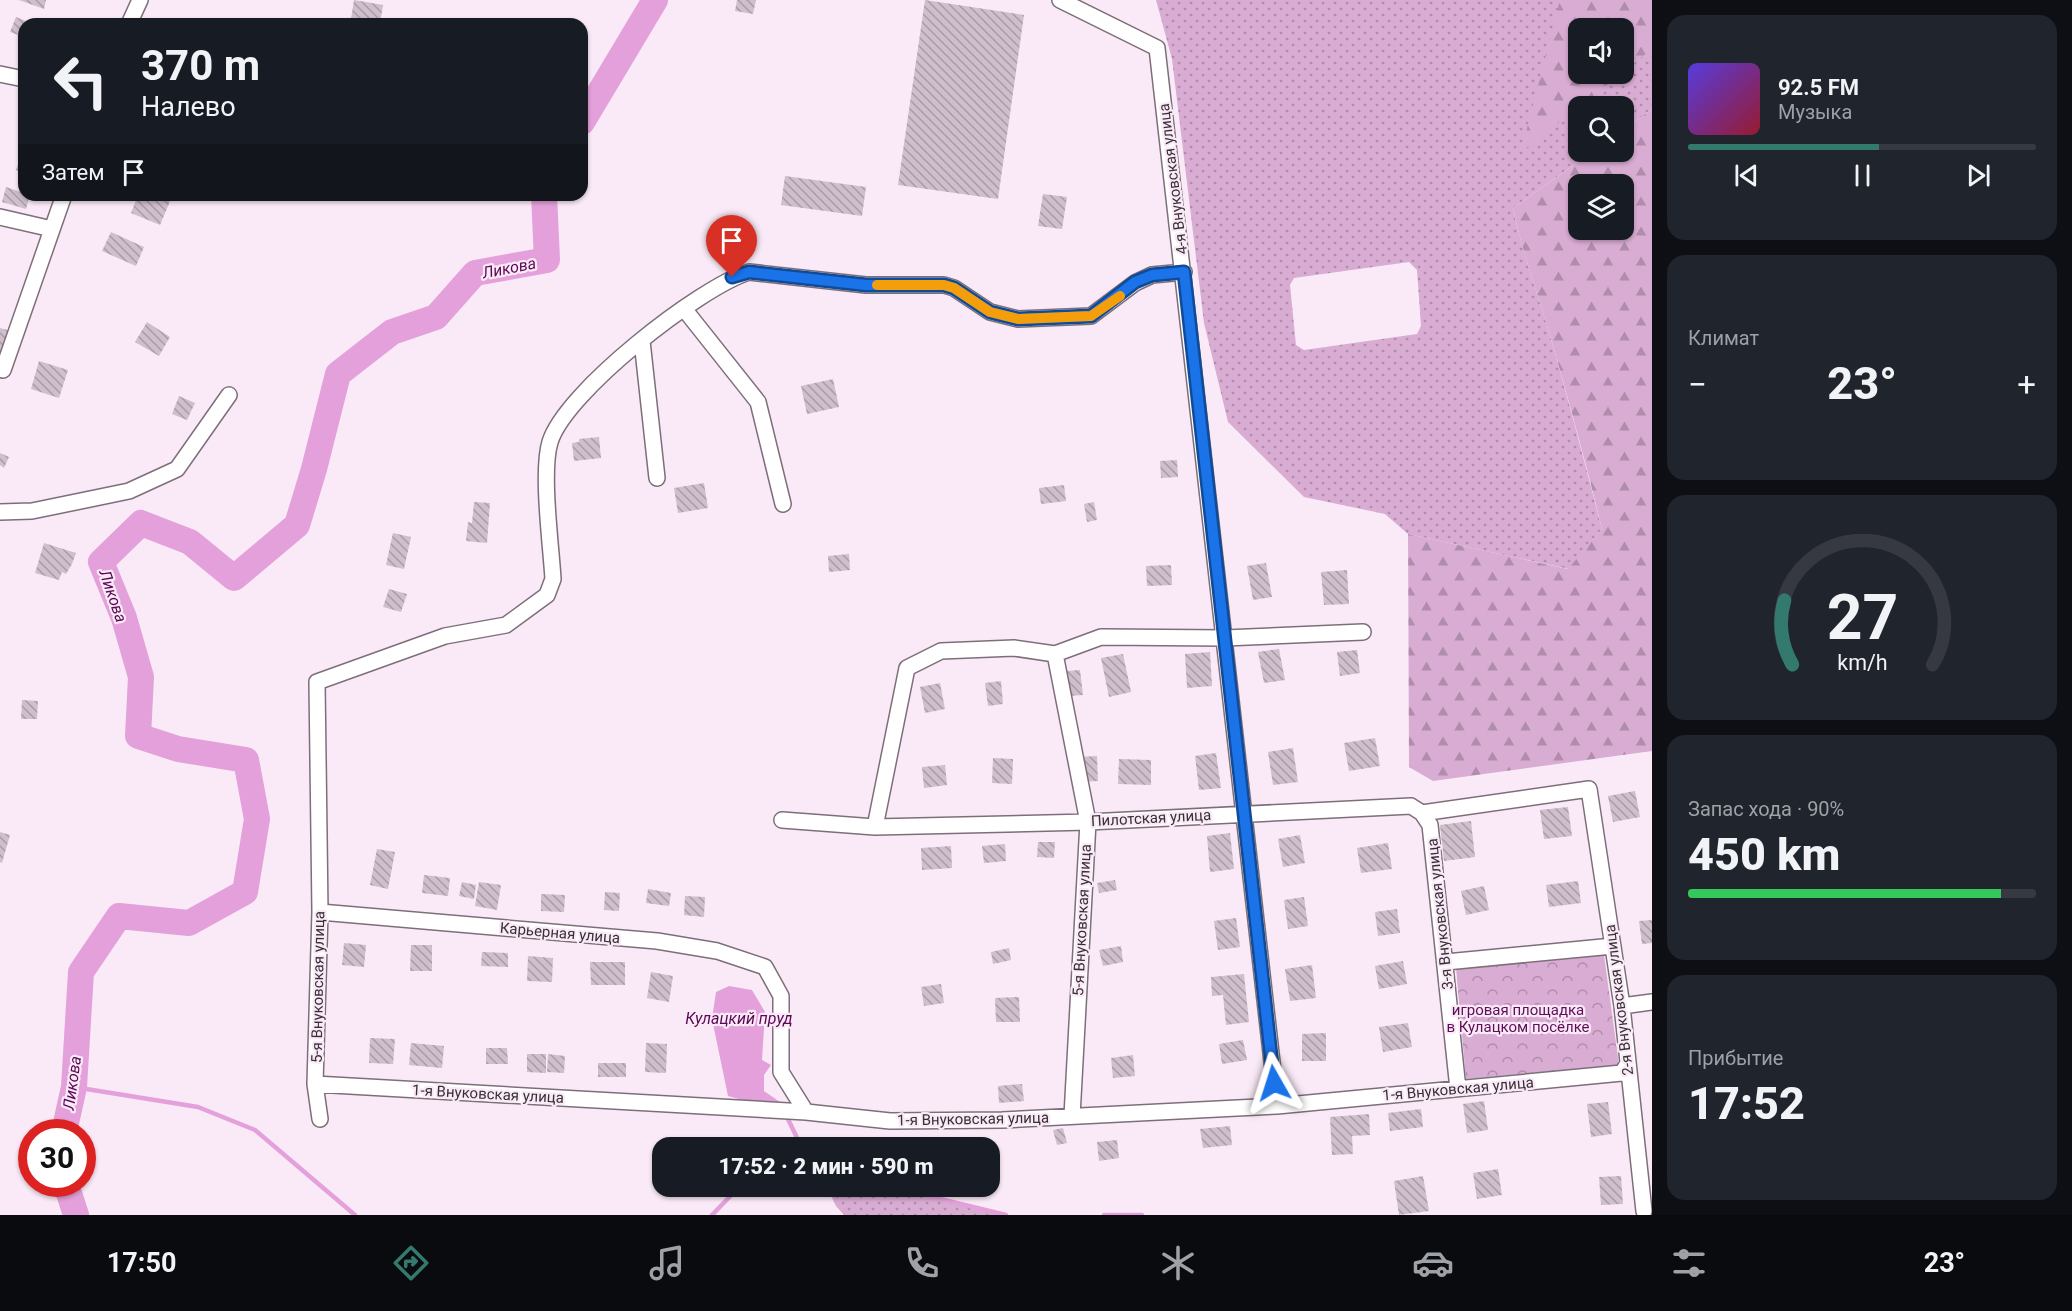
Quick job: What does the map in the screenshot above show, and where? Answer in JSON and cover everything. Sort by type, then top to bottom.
[{"type":"street","points":[[132,18],[140,0]]},
{"type":"street","name":"4-я Внуковская улица","points":[[1060,0],[1084,14],[1157,48],[1276,1106]]},
{"type":"street","points":[[0,74],[18,78]]},
{"type":"street","points":[[1,372],[62,201]]},
{"type":"street","points":[[0,218],[52,230]]},
{"type":"street","points":[[657,478],[642,341],[732,277],[749,272],[866,285],[944,285],[954,288],[990,312],[1018,319],[1091,316],[1135,282],[1152,275],[1184,272]]},
{"type":"street","points":[[685,310],[758,402],[783,504]]},
{"type":"street","name":"5-я Внуковская улица","points":[[320,1119],[315,1084],[320,912],[316,682],[445,636],[506,625],[547,595],[553,579],[547,468],[550,442],[561,419],[587,388],[642,341]]},
{"type":"street","points":[[0,512],[33,511],[129,490],[177,469],[229,395]]},
{"type":"street","points":[[875,827],[907,668],[941,651],[1014,648],[1055,654],[1101,637],[1225,638],[1363,632]]},
{"type":"street","name":"5-я Внуковская улица","points":[[1055,654],[1088,822],[1072,1116]]},
{"type":"street","name":"Пилотская улица","points":[[782,820],[875,827],[1088,822],[1411,807],[1422,813],[1589,789]]},
{"type":"street","name":"2-я Внуковская улица","points":[[1589,789],[1622,1006],[1644,1211]]},
{"type":"street","name":"3-я Внуковская улица","points":[[1422,813],[1430,825],[1458,1089]]},
{"type":"street","name":"Карьерная улица","points":[[320,912],[657,941],[717,951],[765,966],[781,996],[781,1072],[806,1112]]},
{"type":"street","points":[[1446,962],[1613,946]]},
{"type":"street","points":[[1622,1006],[1652,1002]]},
{"type":"street","name":"1-я Внуковская улица","points":[[315,1084],[806,1112],[890,1121],[1002,1120],[1276,1106],[1622,1073],[1627,1065]]},
{"type":"green space","points":[[1156,0],[1652,0],[1652,109],[1634,122],[1634,96],[1568,96],[1568,162],[1578,162],[1513,208],[1561,373],[1602,529],[1569,569],[1408,534],[1385,514],[1304,497],[1228,422],[1204,323],[1172,59]],"holes":[[[1409,262],[1417,270],[1421,326],[1417,334],[1304,350],[1296,345],[1290,285],[1294,278]]]},
{"type":"green space","points":[[1560,0],[1652,0],[1652,49],[1634,63],[1634,18],[1568,18],[1568,84],[1608,84],[1593,96],[1568,96],[1568,115],[1521,152]]},
{"type":"green space","points":[[1652,109],[1652,751],[1433,781],[1409,767],[1408,534],[1568,569],[1602,529],[1568,399],[1513,208],[1578,162],[1634,162],[1634,122]]},
{"type":"green space","name":"игровая площадка в Кулацком посёлке","points":[[1604,955],[1619,1065],[1466,1079],[1456,968]]},
{"type":"green space","points":[[832,1197],[927,1197],[1005,1215],[844,1215]]},
{"type":"water","name":"Кулацкий пруд","points":[[729,986],[752,990],[765,1012],[762,1060],[771,1065],[764,1075],[764,1091],[780,1102],[763,1106],[728,1096],[712,1019],[716,992]]},
{"type":"building","points":[[19,0],[46,0],[44,9]]},
{"type":"building","points":[[354,0],[383,5],[381,18],[351,18]]},
{"type":"building","points":[[737,0],[756,0],[753,14],[735,11]]},
{"type":"building","points":[[925,0],[1024,15],[998,199],[898,185]]},
{"type":"building","points":[[16,17],[18,18],[18,35],[10,32]]},
{"type":"building","points":[[785,176],[866,187],[862,216],[781,205]]},
{"type":"building","points":[[6,187],[18,191],[18,201],[28,201],[26,209],[2,202]]},
{"type":"building","points":[[1043,194],[1067,197],[1062,229],[1038,226]]},
{"type":"building","points":[[136,201],[170,201],[160,225],[131,213]]},
{"type":"building","points":[[111,232],[144,247],[136,266],[102,251]]},
{"type":"building","points":[[147,322],[170,337],[159,356],[135,342]]},
{"type":"building","points":[[0,328],[11,331],[5,353],[0,352]]},
{"type":"building","points":[[39,361],[68,370],[59,398],[31,389]]},
{"type":"building","points":[[833,379],[839,407],[807,414],[801,386]]},
{"type":"building","points":[[179,396],[195,403],[187,420],[172,414]]},
{"type":"building","points":[[599,437],[601,458],[574,461],[572,443],[579,442],[579,439]]},
{"type":"building","points":[[0,453],[9,457],[4,468],[0,465]]},
{"type":"building","points":[[1177,460],[1178,477],[1161,478],[1160,461]]},
{"type":"building","points":[[704,483],[708,508],[678,513],[674,488]]},
{"type":"building","points":[[1064,485],[1066,501],[1041,504],[1039,488]]},
{"type":"building","points":[[474,502],[490,503],[487,543],[466,541],[468,522],[472,523]]},
{"type":"building","points":[[1094,502],[1097,520],[1087,522],[1084,504]]},
{"type":"building","points":[[393,533],[411,537],[404,569],[386,565]]},
{"type":"building","points":[[44,543],[76,553],[66,574],[62,572],[59,580],[35,573]]},
{"type":"building","points":[[849,554],[850,570],[829,572],[828,556]]},
{"type":"building","points":[[1266,563],[1272,597],[1253,600],[1247,566]]},
{"type":"building","points":[[1171,565],[1172,585],[1147,586],[1146,566]]},
{"type":"building","points":[[1347,570],[1349,604],[1324,605],[1321,572]]},
{"type":"building","points":[[389,589],[407,594],[401,612],[383,607]]},
{"type":"building","points":[[1279,649],[1285,680],[1264,683],[1258,652]]},
{"type":"building","points":[[1357,650],[1360,673],[1340,676],[1337,652]]},
{"type":"building","points":[[1210,652],[1212,686],[1187,688],[1185,654]]},
{"type":"building","points":[[1123,654],[1131,692],[1109,697],[1101,658]]},
{"type":"building","points":[[1080,670],[1083,695],[1069,696],[1067,671]]},
{"type":"building","points":[[1001,681],[1003,704],[988,706],[985,683]]},
{"type":"building","points":[[940,683],[945,709],[925,713],[920,687]]},
{"type":"building","points":[[22,700],[38,701],[37,719],[21,719]]},
{"type":"building","points":[[1375,738],[1380,766],[1349,771],[1344,743]]},
{"type":"building","points":[[1293,748],[1298,782],[1273,785],[1268,752]]},
{"type":"building","points":[[1216,753],[1221,788],[1199,790],[1195,756]]},
{"type":"building","points":[[1097,756],[1098,781],[1081,782],[1079,757]]},
{"type":"building","points":[[993,758],[1013,759],[1012,784],[992,783]]},
{"type":"building","points":[[1119,759],[1151,760],[1151,785],[1118,784]]},
{"type":"building","points":[[945,765],[947,785],[924,788],[922,767]]},
{"type":"building","points":[[1635,791],[1640,817],[1613,822],[1608,796]]},
{"type":"building","points":[[1568,807],[1572,836],[1544,839],[1540,810]]},
{"type":"building","points":[[1471,821],[1475,857],[1444,861],[1440,825]]},
{"type":"building","points":[[0,832],[10,835],[2,863],[0,862]]},
{"type":"building","points":[[1230,833],[1234,869],[1210,872],[1207,836]]},
{"type":"building","points":[[1300,835],[1305,863],[1283,867],[1278,839]]},
{"type":"building","points":[[1038,842],[1055,842],[1054,858],[1037,857]]},
{"type":"building","points":[[1388,843],[1392,869],[1361,873],[1357,848]]},
{"type":"building","points":[[1005,844],[1006,861],[984,863],[982,846]]},
{"type":"building","points":[[951,846],[952,868],[922,870],[921,848]]},
{"type":"building","points":[[377,849],[395,852],[388,889],[370,885]]},
{"type":"building","points":[[424,875],[450,878],[448,896],[422,893]]},
{"type":"building","points":[[1115,880],[1117,890],[1099,893],[1097,883]]},
{"type":"building","points":[[1578,881],[1581,903],[1549,907],[1546,885]]},
{"type":"building","points":[[462,882],[476,885],[474,899],[459,896]]},
{"type":"building","points":[[479,882],[501,885],[497,910],[475,906]]},
{"type":"building","points":[[1484,886],[1489,910],[1466,915],[1461,891]]},
{"type":"building","points":[[648,889],[671,893],[669,906],[646,903]]},
{"type":"building","points":[[605,892],[620,893],[619,911],[604,910]]},
{"type":"building","points":[[541,894],[565,895],[564,912],[541,911]]},
{"type":"building","points":[[685,896],[705,897],[704,917],[684,915]]},
{"type":"building","points":[[1304,897],[1308,926],[1288,929],[1284,900]]},
{"type":"building","points":[[1397,909],[1400,933],[1378,936],[1375,912]]},
{"type":"building","points":[[1236,918],[1240,947],[1218,950],[1214,921]]},
{"type":"building","points":[[1652,920],[1652,943],[1642,944],[1639,921]]},
{"type":"building","points":[[344,943],[366,945],[364,967],[342,965]]},
{"type":"building","points":[[411,945],[432,945],[432,971],[410,971]]},
{"type":"building","points":[[1121,946],[1123,962],[1103,966],[1099,950]]},
{"type":"building","points":[[1009,948],[1011,960],[993,964],[991,952]]},
{"type":"building","points":[[482,952],[508,953],[508,967],[481,966]]},
{"type":"building","points":[[528,956],[553,958],[552,982],[527,981]]},
{"type":"building","points":[[1403,961],[1407,984],[1379,989],[1375,966]]},
{"type":"building","points":[[590,962],[625,962],[625,985],[591,985]]},
{"type":"building","points":[[1312,965],[1316,998],[1290,1001],[1285,969]]},
{"type":"building","points":[[651,972],[673,976],[669,1002],[647,998]]},
{"type":"building","points":[[1244,974],[1249,1022],[1226,1025],[1223,995],[1212,996],[1211,977]]},
{"type":"building","points":[[941,984],[944,1003],[924,1006],[921,987]]},
{"type":"building","points":[[1019,997],[1020,1022],[996,1022],[995,998]]},
{"type":"building","points":[[1408,1023],[1412,1047],[1383,1052],[1379,1027]]},
{"type":"building","points":[[1326,1033],[1326,1061],[1302,1061],[1302,1034]]},
{"type":"building","points":[[370,1038],[395,1039],[393,1064],[369,1063]]},
{"type":"building","points":[[1243,1040],[1247,1060],[1222,1064],[1219,1044]]},
{"type":"building","points":[[411,1043],[444,1046],[442,1068],[409,1065]]},
{"type":"building","points":[[646,1043],[667,1044],[666,1073],[645,1072]]},
{"type":"building","points":[[486,1048],[507,1048],[508,1064],[486,1064]]},
{"type":"building","points":[[527,1054],[546,1054],[546,1073],[527,1072]]},
{"type":"building","points":[[548,1054],[565,1056],[564,1073],[547,1072]]},
{"type":"building","points":[[1133,1055],[1135,1076],[1113,1078],[1111,1058]]},
{"type":"building","points":[[598,1063],[626,1063],[626,1077],[598,1077]]},
{"type":"building","points":[[1022,1084],[1024,1101],[999,1103],[998,1086]]},
{"type":"building","points":[[1484,1101],[1488,1130],[1467,1133],[1463,1104]]},
{"type":"building","points":[[1608,1102],[1612,1134],[1591,1137],[1587,1104]]},
{"type":"building","points":[[1421,1109],[1423,1127],[1390,1131],[1388,1113]]},
{"type":"building","points":[[1369,1114],[1370,1135],[1352,1136],[1353,1154],[1332,1155],[1330,1117]]},
{"type":"building","points":[[1230,1126],[1232,1145],[1203,1148],[1200,1129]]},
{"type":"building","points":[[1063,1128],[1067,1143],[1057,1145],[1053,1130]]},
{"type":"building","points":[[1117,1140],[1119,1158],[1099,1161],[1097,1142]]},
{"type":"building","points":[[1498,1169],[1502,1195],[1477,1199],[1473,1173]]},
{"type":"building","points":[[1423,1176],[1429,1211],[1399,1215],[1394,1181]]},
{"type":"building","points":[[1621,1176],[1623,1204],[1601,1205],[1599,1177]]},
{"type":"waterway","name":"Ликова","points":[[588,112],[655,0]]},
{"type":"waterway","name":"Ликова","points":[[67,1119],[74,1087],[81,972],[119,916],[189,923],[245,892],[257,819],[246,760],[178,749],[138,736],[141,677],[124,618],[101,562],[141,523],[190,542],[234,578],[297,525],[338,374],[392,332],[436,317],[475,273],[547,260],[544,201]]},
{"type":"waterway","points":[[74,1087],[198,1107],[255,1130],[355,1215]]},
{"type":"waterway","points":[[786,1115],[797,1137]]},
{"type":"waterway","name":"Ликова","points":[[70,1197],[76,1215]]},
{"type":"waterway","points":[[712,1215],[729,1197]]},
{"type":"waterway","points":[[932,1197],[1006,1215]]},
{"type":"waterway","points":[[1104,1215],[1142,1215]]},
{"type":"slow traffic","points":[[877,285],[944,285],[965,294],[990,312],[1018,319],[1091,316],[1120,296]]},
{"type":"route","points":[[732,277],[749,272],[866,285],[944,285],[965,294],[990,312],[1018,319],[1091,316],[1102,310],[1135,282],[1152,275],[1184,272],[1274,1083]]}]
